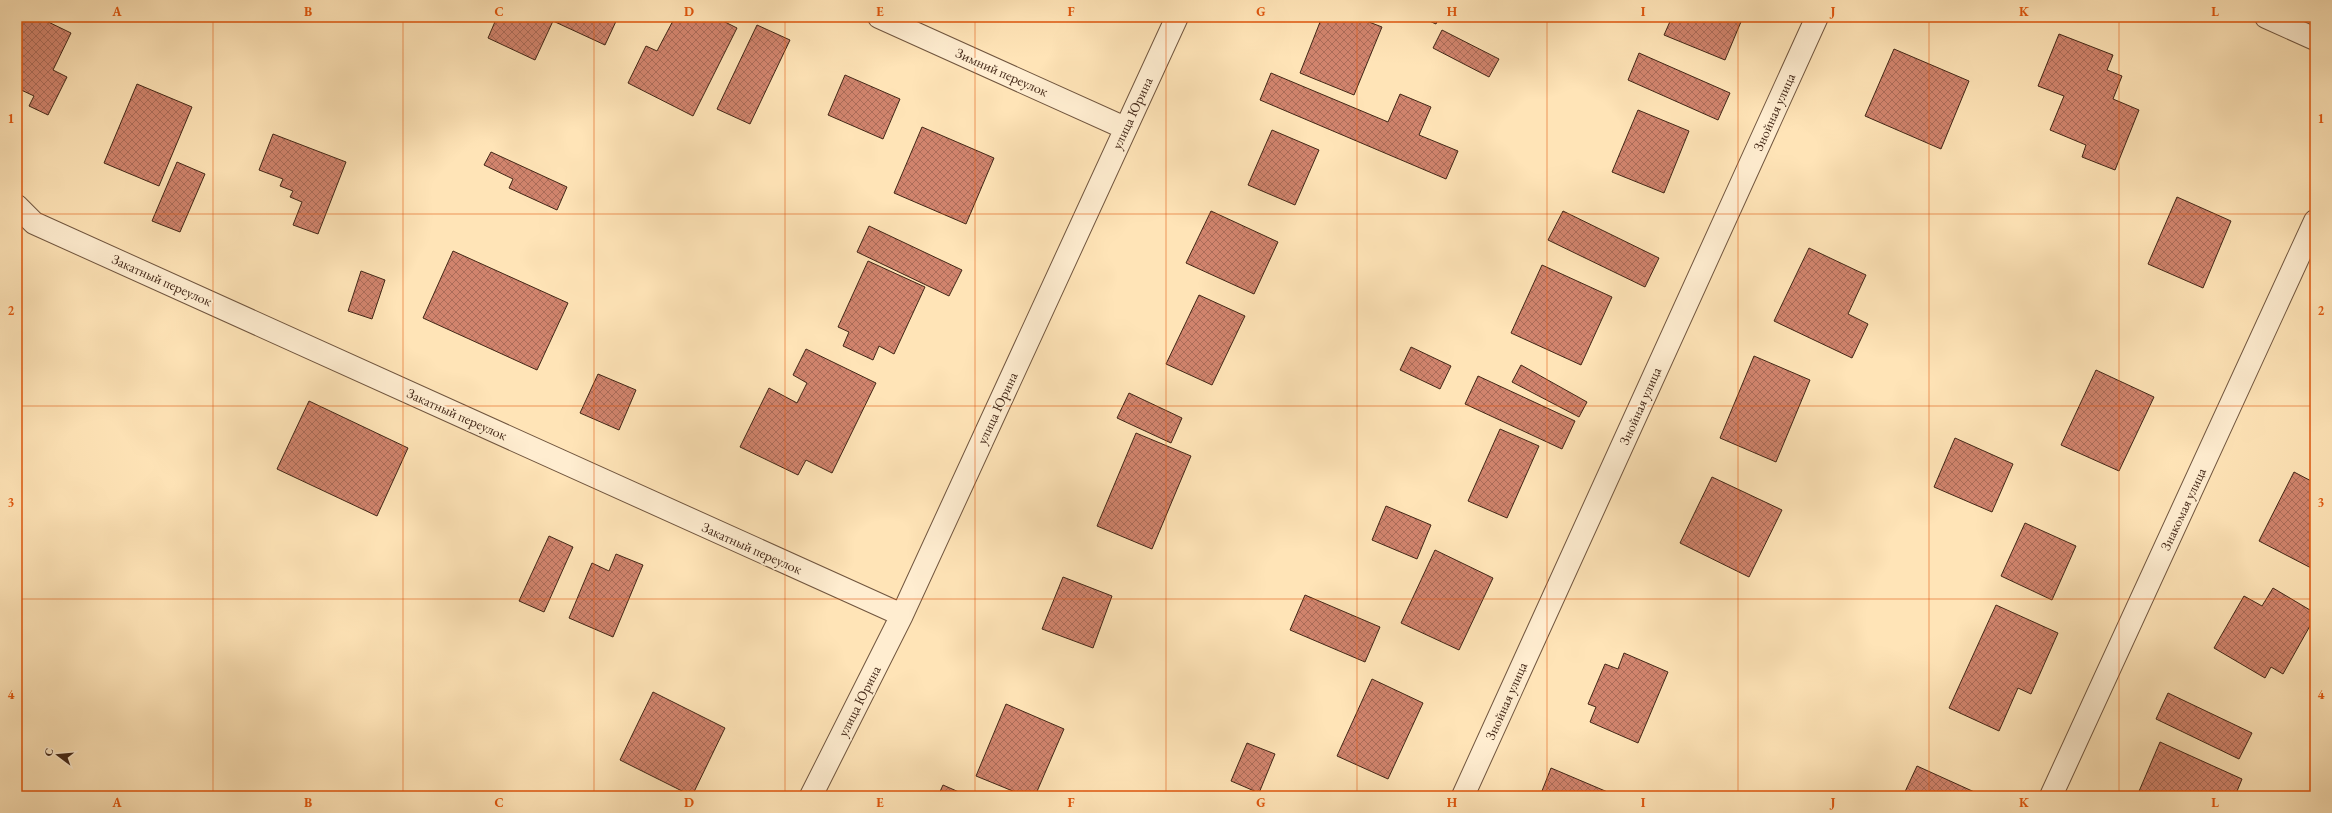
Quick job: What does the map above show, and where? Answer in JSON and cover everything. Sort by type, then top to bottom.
[{"type":"street","name":"Зимний переулок","points":[[879,17],[1125,128]]},
{"type":"street","name":"улица Юрина","points":[[811,796],[902,615],[1177,17]]},
{"type":"street","name":"Знойная улица","points":[[1463,796],[1817,17]]},
{"type":"street","points":[[2266,17],[2315,39]]},
{"type":"street","name":"Закатный переулок","points":[[17,206],[34,222],[902,615]]},
{"type":"street","name":"Знакомая улица","points":[[2051,796],[2315,221]]},
{"type":"building","points":[[22,17],[38,17],[71,33],[53,70],[67,77],[48,115],[29,106],[34,96],[17,88],[17,28]]},
{"type":"building","points":[[497,17],[618,17],[605,45],[553,21],[535,60],[488,38]]},
{"type":"building","points":[[675,17],[715,17],[737,28],[693,116],[628,83],[646,46],[657,51]]},
{"type":"building","points":[[1322,17],[1356,17],[1382,27],[1354,95],[1300,73]]},
{"type":"building","points":[[1420,17],[1439,17],[1436,24]]},
{"type":"building","points":[[1672,17],[1743,17],[1725,60],[1664,35]]},
{"type":"building","points":[[757,25],[790,40],[750,124],[717,109]]},
{"type":"building","points":[[1442,30],[1499,59],[1489,77],[1433,48]]},
{"type":"building","points":[[2059,34],[2113,55],[2107,70],[2122,76],[2113,99],[2139,110],[2115,170],[2082,157],[2086,145],[2050,130],[2064,96],[2038,86]]},
{"type":"building","points":[[1894,49],[1969,81],[1941,149],[1865,116]]},
{"type":"building","points":[[1639,53],[1730,93],[1718,120],[1628,80]]},
{"type":"building","points":[[1271,73],[1388,122],[1400,94],[1431,107],[1419,135],[1458,151],[1446,179],[1260,100]]},
{"type":"building","points":[[845,75],[900,99],[883,139],[828,115]]},
{"type":"building","points":[[137,84],[192,107],[159,186],[104,163]]},
{"type":"building","points":[[1638,110],[1689,131],[1664,193],[1612,172]]},
{"type":"building","points":[[922,127],[994,158],[966,224],[894,193]]},
{"type":"building","points":[[1272,130],[1319,150],[1295,205],[1248,185]]},
{"type":"building","points":[[273,134],[346,162],[318,234],[293,225],[302,202],[290,197],[293,191],[280,186],[283,179],[259,170]]},
{"type":"building","points":[[491,152],[567,187],[557,210],[509,188],[513,179],[484,165]]},
{"type":"building","points":[[177,162],[205,174],[180,232],[152,221]]},
{"type":"building","points":[[2177,197],[2231,221],[2203,288],[2148,264]]},
{"type":"building","points":[[1211,211],[1278,242],[1254,294],[1186,263]]},
{"type":"building","points":[[1563,211],[1659,258],[1645,287],[1548,240]]},
{"type":"building","points":[[869,226],[962,270],[949,296],[857,252]]},
{"type":"building","points":[[1809,248],[1866,275],[1848,314],[1868,324],[1852,358],[1774,321]]},
{"type":"building","points":[[453,251],[568,303],[537,370],[423,318]]},
{"type":"building","points":[[868,261],[925,287],[894,354],[879,346],[873,360],[843,346],[849,332],[838,327]]},
{"type":"building","points":[[1542,265],[1612,297],[1581,365],[1511,333]]},
{"type":"building","points":[[361,271],[385,280],[372,319],[348,311]]},
{"type":"building","points":[[1199,295],[1245,316],[1212,385],[1166,364]]},
{"type":"building","points":[[1411,347],[1451,366],[1440,389],[1400,370]]},
{"type":"building","points":[[806,349],[876,383],[832,473],[806,460],[798,475],[740,447],[769,388],[797,403],[807,383],[793,375]]},
{"type":"building","points":[[1754,356],[1810,380],[1776,462],[1720,438]]},
{"type":"building","points":[[1521,365],[1587,402],[1579,417],[1512,382]]},
{"type":"building","points":[[2096,370],[2154,397],[2119,471],[2061,445]]},
{"type":"building","points":[[598,374],[636,390],[619,430],[580,413]]},
{"type":"building","points":[[1478,376],[1575,421],[1562,449],[1465,404]]},
{"type":"building","points":[[1129,393],[1182,418],[1171,443],[1117,418]]},
{"type":"building","points":[[309,401],[408,448],[377,516],[277,469]]},
{"type":"building","points":[[1500,429],[1539,446],[1507,518],[1468,501]]},
{"type":"building","points":[[1136,433],[1191,456],[1152,549],[1097,526]]},
{"type":"building","points":[[1955,438],[2013,464],[1992,512],[1934,487]]},
{"type":"building","points":[[2294,472],[2315,483],[2315,570],[2259,541]]},
{"type":"building","points":[[1712,477],[1782,510],[1749,577],[1680,543]]},
{"type":"building","points":[[1386,506],[1431,525],[1417,559],[1372,540]]},
{"type":"building","points":[[2025,523],[2076,546],[2052,600],[2001,576]]},
{"type":"building","points":[[549,536],[573,547],[544,612],[519,601]]},
{"type":"building","points":[[1435,550],[1493,578],[1459,650],[1401,623]]},
{"type":"building","points":[[616,554],[643,565],[613,637],[569,618],[592,563],[609,571]]},
{"type":"building","points":[[1063,577],[1112,596],[1093,648],[1042,629]]},
{"type":"building","points":[[2273,588],[2315,613],[2315,617],[2283,674],[2271,667],[2265,678],[2214,648],[2244,596],[2262,606]]},
{"type":"building","points":[[1305,595],[1380,627],[1365,662],[1290,630]]},
{"type":"building","points":[[1996,605],[2058,633],[2031,694],[2018,688],[1999,731],[1949,708]]},
{"type":"building","points":[[1624,653],[1668,672],[1638,743],[1590,722],[1596,707],[1588,704],[1605,664],[1618,669]]},
{"type":"building","points":[[1372,679],[1423,703],[1388,779],[1337,756]]},
{"type":"building","points":[[653,692],[725,728],[692,796],[620,760]]},
{"type":"building","points":[[2168,693],[2252,733],[2239,759],[2156,719]]},
{"type":"building","points":[[1006,704],[1064,729],[1035,796],[1025,796],[976,776]]},
{"type":"building","points":[[2160,742],[2242,779],[2235,796],[2137,796]]},
{"type":"building","points":[[1247,743],[1275,754],[1259,793],[1231,781]]},
{"type":"building","points":[[1917,766],[1981,795],[1981,796],[1903,796]]},
{"type":"building","points":[[1551,768],[1617,796],[1540,796]]},
{"type":"building","points":[[943,785],[968,796],[938,796]]}]
